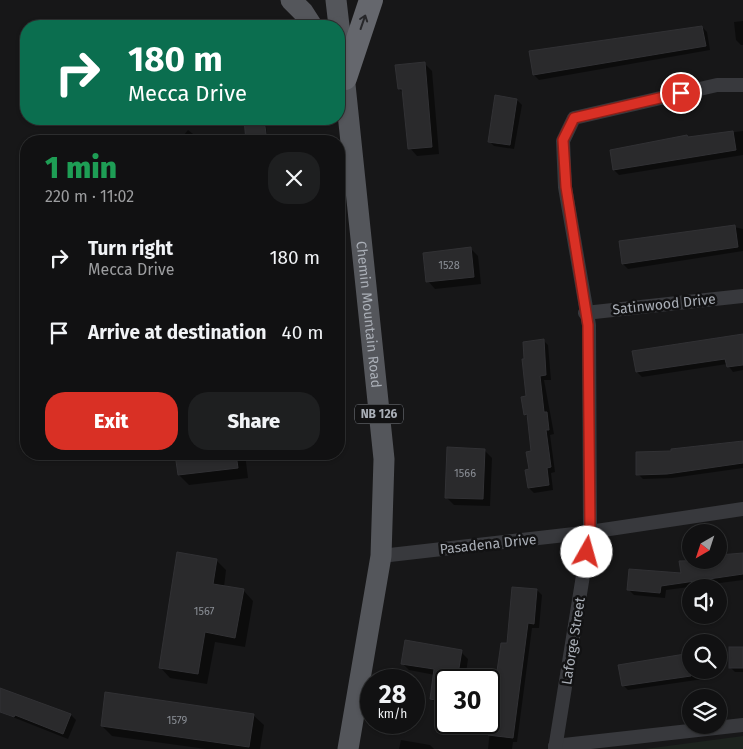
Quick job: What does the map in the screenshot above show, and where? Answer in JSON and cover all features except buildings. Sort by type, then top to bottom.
[{"type":"highway","points":[[345,65],[371,0]]},
{"type":"main road","points":[[291,0],[308,20]]},
{"type":"main road","name":"Chemin Mountain Road","points":[[336,0],[338,20]]},
{"type":"main road","name":"Chemin Mountain Road","points":[[345,101],[384,459],[381,556],[348,749]]},
{"type":"street","name":"Laforge Street","points":[[555,748],[590,532],[588,325],[566,187],[563,140],[574,118],[717,85],[743,85]]},
{"type":"street","name":"Satinwood Drive","points":[[585,313],[743,296]]},
{"type":"street","name":"Pasadena Drive","points":[[381,556],[590,532],[743,510]]},
{"type":"street","points":[[555,748],[743,725]]},
{"type":"shaded area","points":[[743,736],[743,749],[645,749]]},
{"type":"route","points":[[587,552],[590,532],[588,325],[566,187],[563,140],[574,118],[681,93]]}]
